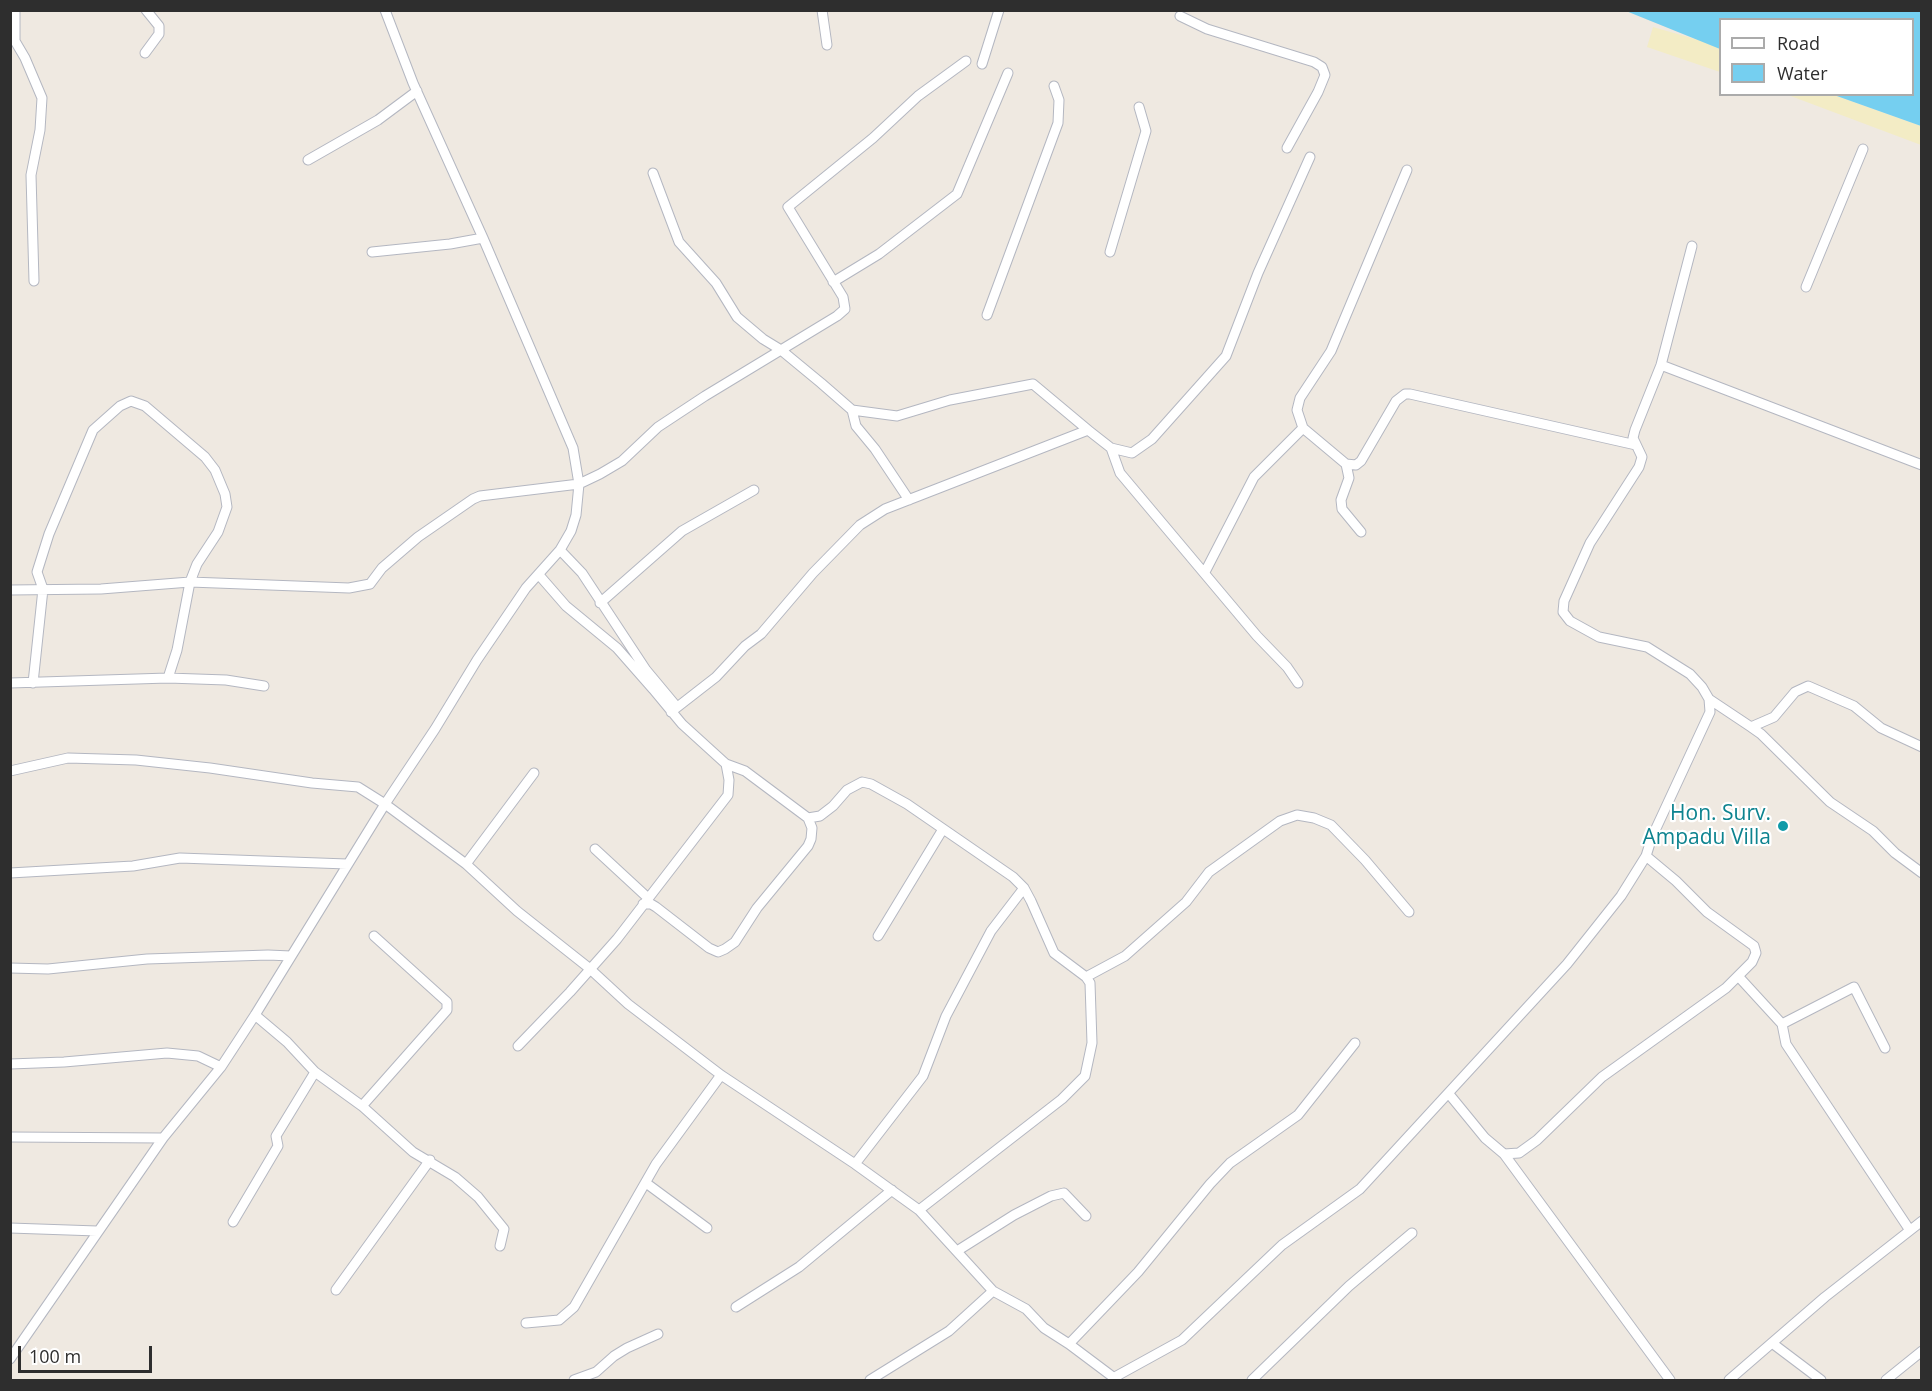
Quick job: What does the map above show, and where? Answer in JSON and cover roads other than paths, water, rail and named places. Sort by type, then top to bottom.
[{"type":"street","points":[[15,10],[15,41],[25,58],[42,99],[40,130],[31,175],[34,281]]},
{"type":"street","points":[[145,53],[159,34],[159,26],[146,10]]},
{"type":"street","points":[[10,1359],[163,1137],[221,1067],[501,622],[526,588],[560,550],[571,531],[576,515],[579,484],[573,448],[417,91],[385,10]]},
{"type":"street","points":[[822,10],[827,45]]},
{"type":"street","points":[[982,64],[999,10]]},
{"type":"street","points":[[1180,16],[1207,29],[1314,62],[1322,67],[1325,75],[1318,92],[1287,148]]},
{"type":"street","points":[[10,590],[101,589],[190,582],[349,588],[370,584],[382,568],[418,537],[473,499],[480,496],[579,484],[622,461],[658,427],[845,309],[843,297],[788,207],[873,138],[918,96],[966,61]]},
{"type":"street","points":[[834,282],[879,254],[957,194],[1008,73]]},
{"type":"street","points":[[987,315],[1058,123],[1059,100],[1054,86]]},
{"type":"street","points":[[308,160],[378,120],[417,91]]},
{"type":"street","points":[[1110,252],[1146,131],[1139,107]]},
{"type":"street","points":[[1806,287],[1863,148]]},
{"type":"street","points":[[653,173],[679,242],[716,283],[737,317],[852,410],[897,416],[950,400],[1033,384],[1111,448],[1132,453],[1152,439],[1226,356],[1258,273],[1310,157]]},
{"type":"street","points":[[1407,170],[1331,351],[1300,398],[1297,410],[1303,428],[1347,464],[1356,465],[1396,401],[1405,394],[1559,426],[1636,445]]},
{"type":"street","points":[[372,252],[450,244],[483,238]]},
{"type":"street","points":[[10,771],[68,758],[136,760],[358,787],[385,804],[466,864],[517,911],[590,968],[628,1004],[722,1075],[919,1210],[993,1290],[1026,1309],[1044,1328],[1115,1379],[1182,1340],[1282,1245],[1360,1189],[1567,964],[1621,896],[1646,856],[1652,837],[1710,712],[1709,699],[1696,680],[1647,647],[1599,637],[1570,621],[1563,612],[1564,601],[1590,543],[1639,467],[1642,457],[1634,438],[1635,430],[1660,365],[1692,246]]},
{"type":"street","points":[[1660,365],[1922,465]]},
{"type":"street","points":[[33,683],[43,588],[37,572],[49,534],[93,430],[120,406],[131,401],[145,406],[205,458],[215,470],[225,494],[227,507],[218,532],[197,564],[190,582],[177,650],[168,678]]},
{"type":"street","points":[[852,410],[856,426],[875,449],[909,500]]},
{"type":"street","points":[[1205,572],[1254,477],[1303,428]]},
{"type":"street","points":[[674,709],[688,701],[716,678],[746,646],[761,634],[813,573],[860,525],[885,509],[1088,430]]},
{"type":"street","points":[[1111,448],[1120,472],[1257,636],[1287,667],[1298,683]]},
{"type":"street","points":[[1347,464],[1348,478],[1341,500],[1342,509],[1361,532]]},
{"type":"street","points":[[600,603],[682,531],[754,490]]},
{"type":"street","points":[[560,550],[582,573],[646,670],[674,709],[706,747],[726,764],[746,771],[808,818],[812,828],[808,846],[758,908],[735,942],[718,952],[709,948],[646,901],[595,849]]},
{"type":"street","points":[[539,575],[566,606],[617,648],[674,709]]},
{"type":"street","points":[[10,683],[168,678],[226,680],[264,686]]},
{"type":"street","points":[[1751,727],[1774,717],[1795,692],[1808,686],[1854,706],[1881,728],[1922,747]]},
{"type":"street","points":[[1709,699],[1761,734],[1830,802],[1873,831],[1895,853],[1922,873]]},
{"type":"street","points":[[518,1046],[617,939],[728,795],[729,780],[726,764]]},
{"type":"street","points":[[466,864],[534,773]]},
{"type":"street","points":[[808,818],[820,816],[833,806],[847,790],[862,782],[871,784],[907,804],[1014,877],[1024,888],[1054,953],[1090,983],[1092,1044],[1085,1076],[1062,1099],[919,1210]]},
{"type":"street","points":[[1086,978],[1125,956],[1186,902],[1209,872],[1280,821],[1297,815],[1314,818],[1331,825],[1365,860],[1408,912]]},
{"type":"street","points":[[878,936],[943,829]]},
{"type":"street","points":[[1504,1154],[1519,1153],[1537,1140],[1602,1077],[1726,988],[1752,962],[1756,953],[1754,946],[1707,912],[1676,881],[1646,856]]},
{"type":"street","points":[[10,873],[133,866],[180,858],[347,864]]},
{"type":"street","points":[[855,1164],[923,1076],[945,1016],[992,931],[1024,888]]},
{"type":"street","points":[[362,1106],[447,1010],[447,1002],[374,936]]},
{"type":"street","points":[[10,968],[48,969],[147,960],[291,956]]},
{"type":"street","points":[[1738,976],[1782,1024],[1786,1044],[1909,1229]]},
{"type":"street","points":[[1782,1024],[1854,987],[1885,1048]]},
{"type":"street","points":[[255,1015],[287,1042],[315,1072],[362,1106],[413,1152],[430,1160],[455,1177],[494,1215],[504,1229],[500,1246]]},
{"type":"street","points":[[1069,1344],[1138,1272],[1230,1163],[1298,1115],[1355,1043]]},
{"type":"street","points":[[10,1064],[64,1062],[166,1053],[198,1056],[221,1067]]},
{"type":"street","points":[[233,1222],[278,1146],[276,1136],[315,1072]]},
{"type":"street","points":[[526,1323],[559,1320],[574,1307],[656,1164],[722,1075]]},
{"type":"street","points":[[1449,1094],[1485,1138],[1504,1154],[1670,1380]]},
{"type":"street","points":[[10,1137],[163,1137]]},
{"type":"street","points":[[336,1290],[430,1160]]},
{"type":"street","points":[[646,1183],[707,1228]]},
{"type":"street","points":[[736,1307],[799,1267],[892,1190]]},
{"type":"street","points":[[957,1251],[1014,1215],[1051,1196],[1064,1193],[1086,1216]]},
{"type":"street","points":[[1729,1380],[1824,1297],[1922,1221]]},
{"type":"street","points":[[10,1228],[97,1231]]},
{"type":"street","points":[[1252,1380],[1349,1286],[1412,1233]]},
{"type":"street","points":[[870,1380],[948,1331],[993,1290]]},
{"type":"street","points":[[574,1380],[596,1372],[627,1348],[658,1334]]},
{"type":"street","points":[[1772,1343],[1821,1380]]},
{"type":"street","points":[[1886,1380],[1922,1351]]},
{"type":"water","points":[[1626,11],[1921,11],[1921,126],[1837,96],[1914,96],[1914,18],[1719,18],[1719,49]]},
{"type":"place","name":"Hon. Surv. Ampadu Villa","points":[[1783,826]]}]
